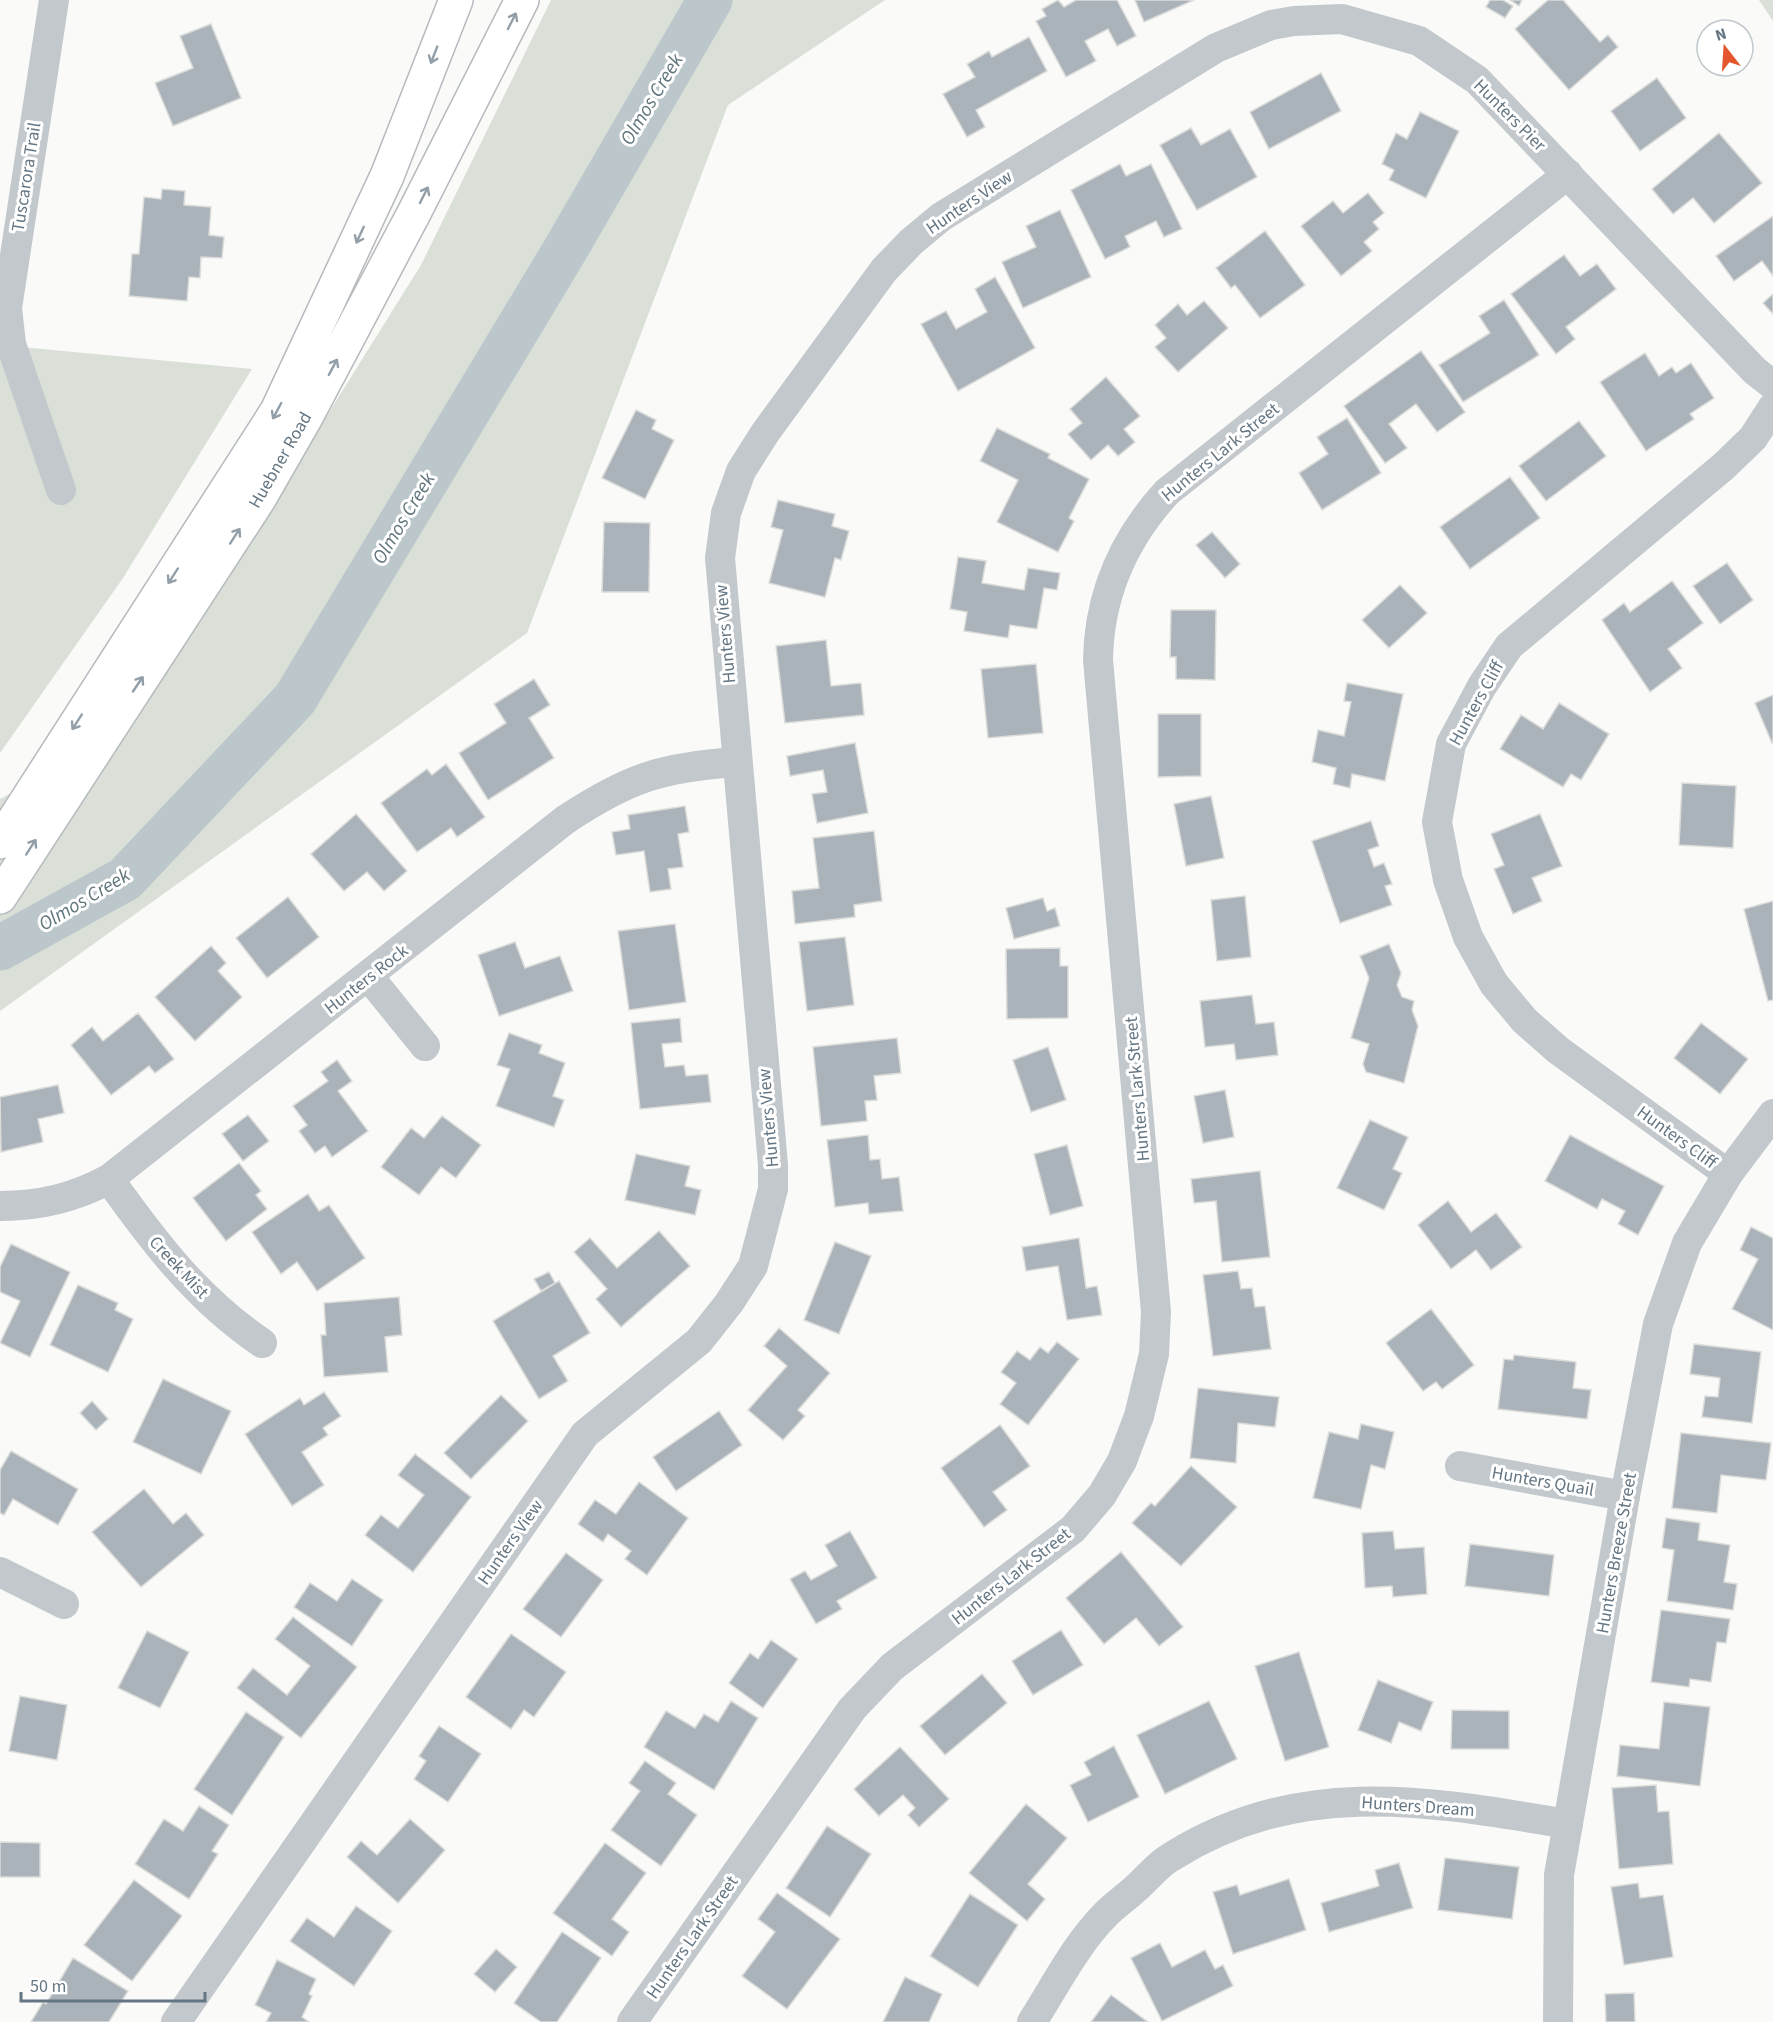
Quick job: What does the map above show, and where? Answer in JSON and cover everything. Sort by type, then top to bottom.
[{"type":"main road","name":"Huebner Road","points":[[0,842],[277,411],[387,176],[456,0]]},
{"type":"main road","name":"Huebner Road","points":[[0,897],[259,499],[306,417],[414,213],[522,0]]},
{"type":"street","name":"Tuscarora Trail","points":[[54,0],[6,308],[10,344],[62,490]]},
{"type":"street","name":"Hunters Pier","points":[[1052,149],[1216,48],[1271,25],[1318,19],[1342,19],[1419,41],[1478,80],[1755,371],[1773,385]]},
{"type":"street","name":"Hunters View","points":[[176,2022],[585,1434],[699,1341],[729,1303],[753,1266],[773,1189],[773,1165],[720,558],[726,513],[741,471],[765,432],[884,270],[941,217],[1052,149]]},
{"type":"street","name":"Hunters Lark Street","points":[[632,2022],[852,1709],[892,1667],[1073,1529],[1102,1495],[1122,1461],[1139,1416],[1155,1354],[1156,1312],[1098,660],[1099,637],[1107,591],[1124,548],[1151,509],[1167,492],[1568,174]]},
{"type":"street","name":"Hunters Cliff","points":[[1728,1174],[1558,1050],[1524,1021],[1494,984],[1468,937],[1448,880],[1437,822],[1451,744],[1482,686],[1509,646],[1724,466],[1753,438],[1773,407]]},
{"type":"street","name":"Hunters Rock","points":[[0,1206],[49,1203],[84,1192],[109,1179],[369,977],[565,820],[594,801],[625,785],[666,769],[737,762]]},
{"type":"street","points":[[369,977],[425,1046]]},
{"type":"street","name":"Hunters Breeze Street","points":[[1558,2022],[1559,1875],[1625,1496],[1658,1324],[1670,1286],[1688,1243],[1728,1174],[1773,1114]]},
{"type":"street","name":"Creek Mist","points":[[109,1179],[178,1271],[203,1296],[262,1342]]},
{"type":"street","name":"Hunters Quail","points":[[1460,1466],[1625,1496]]},
{"type":"street","points":[[0,1572],[64,1604]]},
{"type":"street","name":"Hunters Dream","points":[[1032,2022],[1072,1958],[1106,1914],[1169,1858],[1197,1842],[1242,1823],[1291,1809],[1361,1800],[1450,1805],[1568,1824]]},
{"type":"shaded area","points":[[551,0],[885,0],[728,105],[527,633],[0,1011],[0,799],[131,729],[421,265]]},
{"type":"shaded area","points":[[1759,0],[1773,0],[1773,21]]},
{"type":"shaded area","points":[[0,345],[252,369],[123,578],[0,753]]},
{"type":"building","points":[[1058,0],[1064,7],[1076,0],[1117,0],[1136,36],[1117,46],[1108,29],[1085,41],[1096,61],[1066,77],[1036,21],[1046,16],[1042,9]]},
{"type":"building","points":[[1135,0],[1194,0],[1144,22]]},
{"type":"building","points":[[1490,0],[1503,0],[1513,6],[1505,18],[1486,7]]},
{"type":"building","points":[[1510,0],[1522,0],[1519,6]]},
{"type":"building","points":[[1548,0],[1563,0],[1600,42],[1608,35],[1618,47],[1569,90],[1515,29]]},
{"type":"building","points":[[211,24],[241,98],[173,126],[155,83],[193,68],[180,36]]},
{"type":"building","points":[[1029,37],[1047,71],[976,110],[985,127],[967,137],[943,94],[975,77],[967,64],[989,51],[992,57]]},
{"type":"building","points":[[1321,73],[1341,111],[1269,149],[1250,112]]},
{"type":"building","points":[[1657,78],[1686,118],[1640,151],[1611,111]]},
{"type":"building","points":[[1420,112],[1459,131],[1426,198],[1389,180],[1394,170],[1382,164],[1396,133],[1407,139]]},
{"type":"building","points":[[1191,128],[1201,145],[1230,129],[1257,177],[1197,210],[1160,145]]},
{"type":"building","points":[[1719,133],[1762,183],[1714,223],[1693,198],[1673,214],[1652,189]]},
{"type":"building","points":[[1120,164],[1126,176],[1151,164],[1182,229],[1164,237],[1156,221],[1125,236],[1130,247],[1105,259],[1071,190]]},
{"type":"building","points":[[162,189],[185,191],[184,205],[211,207],[209,235],[224,237],[222,258],[201,257],[200,278],[189,277],[187,301],[129,296],[132,254],[139,254],[144,197],[161,199]]},
{"type":"building","points":[[1368,193],[1384,213],[1373,222],[1379,229],[1364,242],[1372,251],[1341,276],[1301,226],[1333,201],[1343,213]]},
{"type":"building","points":[[1060,210],[1091,277],[1023,308],[1002,262],[1036,247],[1026,226]]},
{"type":"building","points":[[1773,216],[1773,276],[1762,261],[1734,281],[1716,256]]},
{"type":"building","points":[[1265,231],[1305,285],[1260,318],[1235,285],[1231,288],[1216,268]]},
{"type":"building","points":[[1564,255],[1580,276],[1597,264],[1616,289],[1566,327],[1575,339],[1556,354],[1511,294]]},
{"type":"building","points":[[995,277],[1035,348],[958,391],[921,324],[946,311],[956,329],[987,312],[975,289]]},
{"type":"building","points":[[1773,294],[1773,314],[1763,303]]},
{"type":"building","points":[[1504,300],[1539,355],[1463,402],[1439,365],[1490,333],[1479,316]]},
{"type":"building","points":[[1204,301],[1228,328],[1178,372],[1155,347],[1166,338],[1155,325],[1178,304],[1187,315]]},
{"type":"building","points":[[1421,351],[1465,412],[1437,432],[1416,404],[1389,424],[1407,448],[1385,463],[1344,406]]},
{"type":"building","points":[[1645,353],[1659,376],[1672,367],[1676,373],[1691,363],[1714,398],[1690,414],[1694,419],[1646,451],[1600,382]]},
{"type":"building","points":[[1106,377],[1140,416],[1124,429],[1135,442],[1118,456],[1108,445],[1091,460],[1068,434],[1082,423],[1070,409]]},
{"type":"building","points":[[636,410],[656,420],[652,429],[674,440],[645,499],[602,478]]},
{"type":"building","points":[[1347,418],[1381,473],[1322,510],[1299,473],[1328,454],[1317,437]]},
{"type":"building","points":[[1579,421],[1606,456],[1546,501],[1519,466]]},
{"type":"building","points":[[997,428],[1050,454],[1048,458],[1089,479],[1069,518],[1074,521],[1058,552],[997,522],[1018,480],[980,461]]},
{"type":"building","points":[[1510,477],[1540,518],[1470,569],[1440,527]]},
{"type":"building","points":[[778,500],[835,514],[832,526],[849,531],[841,560],[835,558],[825,597],[769,583],[783,530],[771,527]]},
{"type":"building","points":[[604,522],[650,523],[649,592],[602,592]]},
{"type":"building","points":[[1212,532],[1240,564],[1225,578],[1196,545]]},
{"type":"building","points":[[958,557],[986,561],[982,583],[1024,590],[1028,568],[1060,573],[1057,590],[1044,588],[1037,629],[1010,625],[1008,638],[964,631],[967,612],[950,609]]},
{"type":"building","points":[[1727,563],[1753,600],[1720,624],[1693,586]]},
{"type":"building","points":[[1672,581],[1703,623],[1668,649],[1682,668],[1650,692],[1602,620],[1624,603],[1630,612]]},
{"type":"building","points":[[1400,585],[1427,613],[1389,648],[1362,620]]},
{"type":"building","points":[[1171,610],[1216,610],[1215,680],[1176,679],[1176,657],[1170,657]]},
{"type":"building","points":[[826,640],[831,686],[861,683],[864,715],[785,723],[776,646]]},
{"type":"building","points":[[1036,664],[1043,733],[988,738],[981,669]]},
{"type":"building","points":[[534,679],[550,705],[529,718],[554,758],[488,800],[459,753],[506,723],[494,704]]},
{"type":"building","points":[[1347,683],[1403,694],[1385,781],[1352,774],[1350,788],[1333,784],[1336,768],[1312,762],[1318,730],[1344,736],[1351,702],[1344,701]]},
{"type":"building","points":[[1773,695],[1773,743],[1772,743],[1755,703]]},
{"type":"building","points":[[1559,703],[1609,734],[1581,780],[1571,774],[1563,787],[1500,749],[1521,715],[1543,729]]},
{"type":"building","points":[[1158,714],[1201,714],[1201,776],[1158,777]]},
{"type":"building","points":[[855,743],[868,813],[817,823],[812,794],[827,792],[823,770],[790,776],[787,756]]},
{"type":"building","points":[[446,764],[485,817],[457,837],[451,828],[417,852],[381,803],[427,769],[432,775]]},
{"type":"building","points":[[1682,783],[1736,786],[1733,848],[1679,845]]},
{"type":"building","points":[[1211,796],[1224,858],[1186,866],[1174,804]]},
{"type":"building","points":[[685,806],[689,832],[678,834],[683,867],[668,869],[671,889],[650,892],[644,851],[616,855],[612,832],[630,829],[628,815]]},
{"type":"building","points":[[356,814],[407,871],[384,891],[367,872],[344,891],[311,854]]},
{"type":"building","points":[[1540,814],[1562,866],[1532,878],[1542,901],[1513,914],[1494,869],[1504,865],[1491,834]]},
{"type":"building","points":[[1371,821],[1379,846],[1368,850],[1374,867],[1384,863],[1392,884],[1385,886],[1392,905],[1340,923],[1312,841]]},
{"type":"building","points":[[874,831],[882,901],[854,905],[855,917],[795,924],[792,891],[819,888],[813,838]]},
{"type":"building","points":[[1245,896],[1251,957],[1217,961],[1211,900]]},
{"type":"building","points":[[288,897],[319,937],[267,978],[236,938]]},
{"type":"building","points":[[1043,898],[1047,911],[1055,908],[1060,926],[1014,939],[1006,908]]},
{"type":"building","points":[[1773,901],[1773,1000],[1768,1001],[1744,909]]},
{"type":"building","points":[[675,924],[686,1002],[629,1010],[618,931]]},
{"type":"building","points":[[845,937],[854,1005],[807,1011],[799,942]]},
{"type":"building","points":[[515,942],[525,968],[560,956],[573,991],[499,1016],[478,955]]},
{"type":"building","points":[[1389,944],[1401,973],[1397,985],[1402,997],[1414,1001],[1412,1010],[1418,1026],[1404,1083],[1366,1072],[1363,1064],[1369,1044],[1351,1038],[1369,978],[1360,956]]},
{"type":"building","points":[[211,946],[226,963],[218,971],[242,997],[195,1041],[155,997]]},
{"type":"building","points":[[1060,948],[1060,966],[1068,966],[1068,1018],[1007,1019],[1006,949]]},
{"type":"building","points":[[1252,995],[1256,1024],[1274,1022],[1278,1055],[1236,1060],[1234,1044],[1205,1047],[1200,1001]]},
{"type":"building","points":[[138,1013],[174,1059],[155,1073],[149,1066],[111,1095],[71,1045],[92,1027],[103,1041]]},
{"type":"building","points":[[680,1018],[682,1042],[662,1044],[665,1067],[684,1065],[686,1076],[708,1074],[711,1102],[640,1109],[631,1023]]},
{"type":"building","points":[[1701,1023],[1748,1059],[1720,1094],[1674,1058]]},
{"type":"building","points":[[509,1033],[542,1045],[539,1053],[565,1063],[553,1096],[564,1100],[554,1127],[496,1106],[510,1069],[497,1065]]},
{"type":"building","points":[[897,1038],[901,1073],[874,1076],[877,1100],[865,1101],[867,1121],[821,1126],[813,1047]]},
{"type":"building","points":[[1048,1047],[1066,1100],[1031,1112],[1013,1060]]},
{"type":"building","points":[[337,1060],[352,1081],[338,1091],[368,1131],[332,1157],[325,1146],[315,1153],[299,1131],[307,1125],[293,1106],[328,1081],[321,1072]]},
{"type":"building","points":[[58,1085],[64,1113],[38,1119],[43,1142],[1,1152],[0,1097]]},
{"type":"building","points":[[1225,1090],[1234,1137],[1203,1143],[1194,1096]]},
{"type":"building","points":[[248,1115],[269,1141],[243,1161],[222,1134]]},
{"type":"building","points":[[442,1116],[481,1145],[456,1178],[441,1167],[419,1195],[381,1167],[411,1128],[424,1138]]},
{"type":"building","points":[[1370,1120],[1408,1137],[1393,1169],[1402,1173],[1384,1210],[1337,1188]]},
{"type":"building","points":[[868,1135],[870,1160],[880,1159],[882,1179],[899,1177],[903,1211],[869,1214],[868,1203],[835,1207],[827,1140]]},
{"type":"building","points":[[1570,1135],[1664,1186],[1638,1235],[1618,1224],[1625,1211],[1602,1199],[1597,1209],[1545,1181]]},
{"type":"building","points":[[1067,1145],[1083,1206],[1050,1215],[1034,1154]]},
{"type":"building","points":[[636,1154],[690,1166],[685,1186],[701,1190],[695,1215],[625,1200]]},
{"type":"building","points":[[239,1163],[261,1191],[256,1195],[267,1209],[226,1241],[193,1198]]},
{"type":"building","points":[[1260,1171],[1270,1257],[1222,1262],[1216,1201],[1194,1203],[1191,1179]]},
{"type":"building","points":[[308,1194],[319,1211],[329,1205],[365,1258],[317,1291],[297,1262],[281,1274],[252,1232]]},
{"type":"building","points":[[1448,1201],[1471,1232],[1496,1213],[1522,1247],[1491,1270],[1476,1250],[1451,1269],[1418,1225]]},
{"type":"building","points":[[1751,1227],[1773,1238],[1773,1330],[1732,1309],[1758,1259],[1740,1250]]},
{"type":"building","points":[[659,1231],[690,1266],[621,1327],[596,1299],[607,1289],[574,1252],[590,1238],[617,1268]]},
{"type":"building","points":[[1079,1238],[1086,1288],[1097,1286],[1102,1315],[1067,1320],[1058,1266],[1026,1271],[1022,1247]]},
{"type":"building","points":[[835,1242],[871,1256],[839,1334],[804,1320]]},
{"type":"building","points":[[11,1244],[70,1272],[30,1357],[0,1343],[20,1301],[0,1292],[0,1267]]},
{"type":"building","points":[[1238,1271],[1241,1289],[1252,1288],[1255,1307],[1265,1306],[1271,1349],[1213,1356],[1203,1275]]},
{"type":"building","points":[[549,1272],[555,1283],[541,1291],[534,1279]]},
{"type":"building","points":[[559,1281],[590,1333],[553,1356],[568,1381],[539,1399],[493,1321]]},
{"type":"building","points":[[78,1285],[118,1303],[115,1310],[133,1319],[108,1372],[50,1345]]},
{"type":"building","points":[[399,1297],[402,1335],[385,1337],[388,1372],[324,1377],[321,1335],[326,1335],[324,1303]]},
{"type":"building","points":[[1431,1309],[1474,1365],[1442,1389],[1436,1382],[1423,1391],[1386,1343]]},
{"type":"building","points":[[779,1328],[830,1373],[798,1410],[805,1416],[783,1440],[748,1410],[787,1366],[764,1346]]},
{"type":"building","points":[[1057,1342],[1079,1359],[1028,1425],[1000,1404],[1016,1383],[1001,1372],[1017,1351],[1030,1360],[1040,1347],[1048,1353]]},
{"type":"building","points":[[1694,1344],[1761,1352],[1752,1423],[1702,1417],[1705,1396],[1718,1397],[1720,1378],[1690,1374]]},
{"type":"building","points":[[1514,1355],[1576,1362],[1573,1388],[1591,1390],[1587,1419],[1498,1409],[1504,1359],[1513,1360]]},
{"type":"building","points":[[163,1379],[231,1411],[201,1474],[133,1442]]},
{"type":"building","points":[[1198,1388],[1279,1397],[1275,1427],[1238,1423],[1236,1463],[1190,1458]]},
{"type":"building","points":[[324,1392],[341,1416],[323,1428],[328,1435],[302,1452],[324,1485],[292,1506],[245,1434],[300,1398],[304,1405]]},
{"type":"building","points":[[501,1395],[528,1421],[471,1479],[444,1453]]},
{"type":"building","points":[[92,1401],[108,1419],[96,1430],[80,1413]]},
{"type":"building","points":[[719,1411],[742,1445],[676,1491],[653,1457]]},
{"type":"building","points":[[1361,1424],[1394,1432],[1385,1469],[1371,1465],[1361,1509],[1313,1498],[1329,1432],[1358,1439]]},
{"type":"building","points":[[1000,1425],[1030,1466],[993,1492],[1007,1510],[984,1527],[941,1468]]},
{"type":"building","points":[[1681,1433],[1771,1443],[1766,1480],[1721,1475],[1717,1513],[1672,1508]]},
{"type":"building","points":[[11,1451],[78,1489],[58,1525],[13,1499],[4,1515],[0,1513],[0,1470]]},
{"type":"building","points":[[415,1454],[471,1497],[413,1572],[365,1535],[381,1515],[398,1528],[424,1495],[398,1475]]},
{"type":"building","points":[[1191,1466],[1237,1507],[1181,1566],[1132,1523],[1151,1503],[1155,1506]]},
{"type":"building","points":[[639,1482],[688,1518],[647,1575],[625,1559],[631,1551],[608,1534],[603,1542],[578,1524],[595,1500],[616,1514]]},
{"type":"building","points":[[144,1489],[173,1524],[186,1513],[204,1535],[141,1587],[92,1532]]},
{"type":"building","points":[[1666,1518],[1700,1523],[1698,1540],[1730,1545],[1724,1582],[1737,1584],[1733,1610],[1667,1601],[1674,1550],[1662,1548]]},
{"type":"building","points":[[850,1531],[877,1578],[837,1601],[842,1609],[816,1624],[790,1579],[805,1571],[811,1580],[837,1566],[825,1545]]},
{"type":"building","points":[[1393,1531],[1395,1549],[1424,1547],[1427,1594],[1393,1597],[1392,1586],[1365,1588],[1362,1533]]},
{"type":"building","points":[[1470,1544],[1554,1555],[1549,1596],[1465,1586]]},
{"type":"building","points":[[1121,1552],[1183,1627],[1159,1646],[1136,1618],[1104,1644],[1066,1598]]},
{"type":"building","points":[[566,1553],[603,1580],[561,1637],[523,1609]]},
{"type":"building","points":[[352,1579],[383,1600],[352,1646],[294,1607],[310,1583],[337,1601]]},
{"type":"building","points":[[1661,1610],[1730,1619],[1726,1643],[1717,1642],[1711,1682],[1690,1679],[1689,1687],[1651,1682]]},
{"type":"building","points":[[293,1617],[357,1667],[301,1738],[237,1688],[253,1668],[287,1695],[310,1666],[275,1639]]},
{"type":"building","points":[[1061,1630],[1083,1665],[1033,1695],[1012,1661]]},
{"type":"building","points":[[147,1631],[189,1652],[160,1708],[118,1688]]},
{"type":"building","points":[[511,1634],[566,1672],[534,1717],[524,1710],[511,1729],[466,1697]]},
{"type":"building","points":[[771,1640],[798,1659],[763,1708],[729,1683],[750,1653],[758,1659]]},
{"type":"building","points":[[1299,1652],[1329,1747],[1285,1761],[1255,1666]]},
{"type":"building","points":[[982,1674],[1007,1703],[945,1755],[920,1726]]},
{"type":"building","points":[[1378,1680],[1433,1702],[1421,1731],[1399,1722],[1391,1743],[1358,1730]]},
{"type":"building","points":[[20,1696],[67,1705],[57,1760],[9,1751]]},
{"type":"building","points":[[731,1701],[758,1718],[714,1790],[644,1747],[666,1711],[695,1728],[704,1714],[718,1722]]},
{"type":"building","points":[[1209,1701],[1237,1759],[1165,1794],[1137,1735]]},
{"type":"building","points":[[1664,1702],[1710,1707],[1700,1786],[1617,1776],[1620,1745],[1659,1749]]},
{"type":"building","points":[[1452,1710],[1509,1711],[1509,1749],[1451,1749]]},
{"type":"building","points":[[246,1712],[284,1737],[232,1815],[194,1789]]},
{"type":"building","points":[[439,1726],[481,1754],[448,1802],[414,1779],[426,1761],[419,1756]]},
{"type":"building","points":[[1114,1746],[1139,1797],[1088,1822],[1070,1785],[1091,1775],[1084,1762]]},
{"type":"building","points":[[900,1747],[949,1799],[919,1827],[908,1815],[915,1808],[903,1795],[879,1816],[854,1789]]},
{"type":"building","points":[[645,1761],[676,1783],[668,1794],[697,1815],[661,1866],[611,1830],[640,1791],[629,1783]]},
{"type":"building","points":[[1656,1785],[1658,1812],[1669,1811],[1673,1864],[1619,1869],[1612,1788]]},
{"type":"building","points":[[1026,1804],[1067,1838],[1028,1884],[1045,1899],[1027,1921],[969,1873]]},
{"type":"building","points":[[199,1806],[229,1825],[212,1851],[218,1854],[189,1899],[135,1864],[164,1819],[183,1831]]},
{"type":"building","points":[[410,1819],[445,1850],[398,1903],[347,1857],[361,1841],[377,1855]]},
{"type":"building","points":[[827,1826],[871,1854],[830,1917],[786,1888]]},
{"type":"building","points":[[0,1842],[40,1843],[40,1877],[0,1877]]},
{"type":"building","points":[[605,1843],[646,1873],[612,1919],[629,1932],[612,1956],[553,1913]]},
{"type":"building","points":[[1445,1858],[1519,1867],[1512,1919],[1438,1910]]},
{"type":"building","points":[[1399,1863],[1413,1908],[1329,1932],[1321,1903],[1379,1886],[1375,1870]]},
{"type":"building","points":[[1289,1879],[1306,1930],[1233,1954],[1213,1892],[1237,1885],[1240,1895]]},
{"type":"building","points":[[134,1880],[182,1916],[132,1981],[84,1945]]},
{"type":"building","points":[[1638,1883],[1640,1898],[1663,1895],[1673,1957],[1624,1965],[1611,1887]]},
{"type":"building","points":[[777,1893],[840,1939],[787,2009],[742,1976],[775,1932],[758,1919]]},
{"type":"building","points":[[970,1894],[1018,1925],[978,1987],[930,1956]]},
{"type":"building","points":[[356,1906],[392,1931],[354,1986],[290,1941],[307,1918],[334,1937]]},
{"type":"building","points":[[562,1932],[601,1958],[557,2022],[541,2022],[514,2003]]},
{"type":"building","points":[[1160,1943],[1172,1967],[1205,1950],[1215,1969],[1223,1965],[1233,1986],[1162,2021],[1131,1958]]},
{"type":"building","points":[[496,1949],[517,1967],[495,1992],[474,1974]]},
{"type":"building","points":[[73,1958],[128,1991],[109,2022],[31,2022],[43,2002],[46,2004]]},
{"type":"building","points":[[277,1960],[316,1979],[309,1994],[312,1996],[302,2017],[309,2022],[266,2022],[271,2013],[255,2005]]},
{"type":"building","points":[[905,1977],[942,1994],[929,2022],[883,2022]]},
{"type":"building","points":[[1634,1993],[1635,2022],[1606,2022],[1605,1994]]},
{"type":"building","points":[[1111,1995],[1148,2022],[1091,2022]]},
{"type":"waterway","name":"Olmos Creek","points":[[0,948],[125,879],[295,699],[565,250],[710,0]]}]
